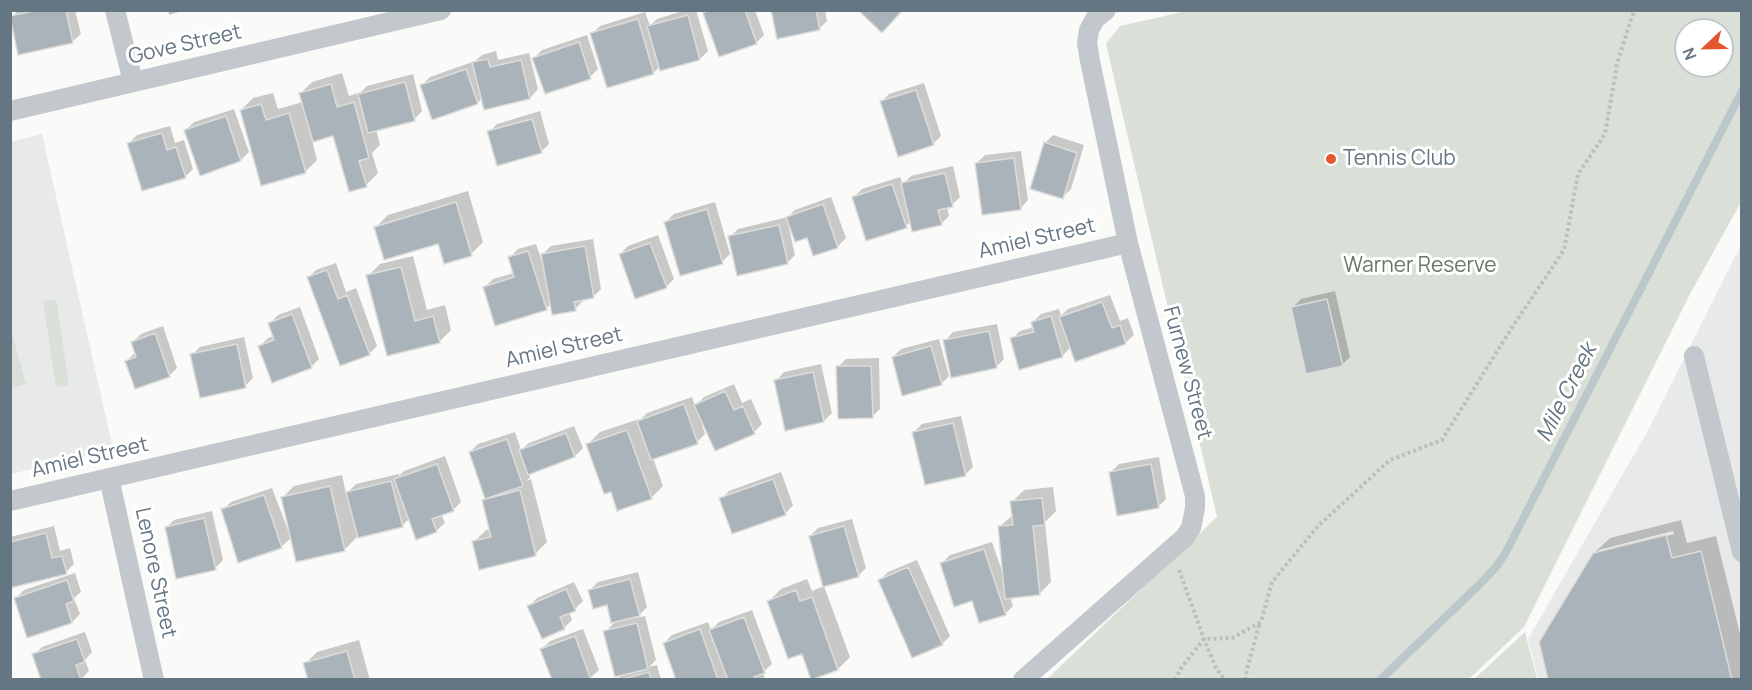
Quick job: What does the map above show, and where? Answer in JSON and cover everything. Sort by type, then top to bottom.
[{"type":"street","points":[[115,10],[133,82]]},
{"type":"street","name":"Gove Street","points":[[10,111],[441,10]]},
{"type":"street","name":"Furnew Street","points":[[1023,680],[1185,537],[1191,528],[1195,508],[1195,496],[1128,243],[1087,43],[1089,30],[1095,19],[1104,11]]},
{"type":"street","name":"Amiel Street","points":[[10,501],[1128,243]]},
{"type":"street","points":[[1694,356],[1742,552]]},
{"type":"street","name":"Lenore Street","points":[[109,478],[154,680]]},
{"type":"path","points":[[1245,680],[1272,582],[1318,526],[1390,460],[1442,440],[1511,329],[1564,250],[1578,174],[1605,134],[1617,64],[1630,19],[1635,10]]},
{"type":"path","points":[[1171,549],[1204,639],[1216,668],[1225,680]]},
{"type":"path","points":[[1175,680],[1181,668],[1204,639],[1232,638],[1260,622]]},
{"type":"shaded area","points":[[42,134],[113,449],[11,474],[10,142]]},
{"type":"shaded area","points":[[1741,245],[1741,679],[1538,679],[1528,639],[1650,427]]},
{"type":"green space","name":"Warner Reserve","points":[[1191,10],[1741,11],[1741,202],[1690,294],[1524,627],[1469,679],[1046,680],[1217,517],[1106,44],[1120,26]]},
{"type":"green space","points":[[56,299],[69,385],[56,387],[43,301]]},
{"type":"green space","points":[[10,327],[26,384],[11,388],[10,388]]},
{"type":"green space","points":[[1525,632],[1537,679],[1474,679]]},
{"type":"building","points":[[38,10],[66,10],[73,43],[18,55],[10,16]]},
{"type":"building","points":[[709,10],[745,10],[757,44],[719,57],[703,13]]},
{"type":"building","points":[[771,10],[816,10],[820,30],[777,39]]},
{"type":"building","points":[[858,10],[903,10],[882,33]]},
{"type":"building","points":[[688,15],[700,60],[660,71],[647,26]]},
{"type":"building","points":[[638,19],[654,74],[607,88],[590,33]]},
{"type":"building","points":[[579,42],[591,79],[545,94],[532,58]]},
{"type":"building","points":[[488,59],[490,67],[521,60],[530,99],[484,110],[472,62]]},
{"type":"building","points":[[466,69],[478,104],[432,120],[420,85]]},
{"type":"building","points":[[405,82],[415,121],[368,133],[358,94]]},
{"type":"building","points":[[331,84],[337,107],[354,102],[369,158],[359,161],[367,187],[349,192],[333,136],[313,142],[299,93]]},
{"type":"building","points":[[916,90],[934,145],[898,157],[880,101]]},
{"type":"building","points":[[261,104],[266,120],[289,113],[306,173],[261,186],[240,110]]},
{"type":"building","points":[[226,116],[241,161],[200,176],[184,130]]},
{"type":"building","points":[[532,119],[542,153],[497,166],[487,131]]},
{"type":"building","points":[[162,133],[167,150],[176,147],[186,178],[142,191],[127,143]]},
{"type":"building","points":[[1044,142],[1077,153],[1063,199],[1030,189]]},
{"type":"building","points":[[1014,158],[1021,210],[982,215],[975,163]]},
{"type":"building","points":[[945,173],[953,207],[938,210],[942,225],[912,232],[901,183]]},
{"type":"building","points":[[892,184],[907,228],[866,241],[852,197]]},
{"type":"building","points":[[456,202],[472,256],[444,264],[438,244],[384,260],[374,227]]},
{"type":"building","points":[[823,204],[838,248],[813,256],[807,238],[795,242],[786,217]]},
{"type":"building","points":[[707,209],[723,264],[680,276],[664,222]]},
{"type":"building","points":[[779,225],[788,264],[737,276],[728,236]]},
{"type":"building","points":[[650,243],[667,288],[635,299],[619,254]]},
{"type":"building","points":[[585,246],[594,298],[574,302],[576,311],[552,315],[541,254]]},
{"type":"building","points":[[528,251],[547,310],[495,326],[483,287],[514,277],[508,257]]},
{"type":"building","points":[[401,267],[415,321],[433,316],[440,343],[387,356],[366,275]]},
{"type":"building","points":[[327,270],[338,299],[347,295],[370,355],[340,366],[307,277]]},
{"type":"building","points":[[1327,299],[1343,366],[1306,374],[1291,307]]},
{"type":"building","points":[[1102,302],[1112,328],[1120,325],[1126,344],[1075,362],[1059,317]]},
{"type":"building","points":[[292,314],[312,368],[272,383],[258,346],[274,340],[268,323]]},
{"type":"building","points":[[1051,316],[1063,357],[1019,370],[1010,338],[1034,332],[1031,322]]},
{"type":"building","points":[[989,331],[997,368],[951,378],[943,340]]},
{"type":"building","points":[[155,333],[170,377],[135,389],[125,361],[136,357],[131,342]]},
{"type":"building","points":[[237,344],[246,388],[200,398],[190,354]]},
{"type":"building","points":[[931,346],[942,385],[902,396],[892,357]]},
{"type":"building","points":[[836,366],[871,366],[873,418],[838,419]]},
{"type":"building","points":[[813,372],[824,422],[785,431],[774,380]]},
{"type":"building","points":[[725,391],[734,410],[743,406],[755,434],[715,451],[694,405]]},
{"type":"building","points":[[684,404],[698,444],[651,460],[637,421]]},
{"type":"building","points":[[953,423],[966,476],[925,485],[912,432]]},
{"type":"building","points":[[627,430],[652,499],[617,511],[611,492],[604,494],[586,444]]},
{"type":"building","points":[[566,433],[575,457],[528,475],[519,450]]},
{"type":"building","points":[[507,439],[523,486],[485,499],[469,452]]},
{"type":"building","points":[[437,464],[454,511],[432,519],[437,532],[416,540],[394,479]]},
{"type":"building","points":[[1151,464],[1159,508],[1117,516],[1109,472]]},
{"type":"building","points":[[773,479],[786,515],[732,534],[719,498]]},
{"type":"building","points":[[391,481],[403,527],[358,538],[346,492]]},
{"type":"building","points":[[330,486],[345,551],[296,562],[281,497]]},
{"type":"building","points":[[520,490],[536,556],[479,570],[472,541],[491,537],[482,500]]},
{"type":"building","points":[[264,495],[282,548],[238,563],[221,509]]},
{"type":"building","points":[[1042,498],[1045,525],[1033,526],[1040,595],[1005,599],[998,526],[1013,525],[1010,501]]},
{"type":"building","points":[[204,518],[216,570],[176,579],[165,527]]},
{"type":"building","points":[[844,526],[859,577],[823,587],[809,536]]},
{"type":"building","points":[[46,533],[52,558],[62,556],[67,574],[10,588],[10,542]]},
{"type":"building","points":[[1666,535],[1672,558],[1701,551],[1732,680],[1548,680],[1539,642],[1593,553]]},
{"type":"building","points":[[984,549],[1006,615],[979,623],[972,601],[954,607],[940,563]]},
{"type":"building","points":[[908,567],[943,645],[912,658],[878,580]]},
{"type":"building","points":[[630,579],[640,616],[611,623],[607,605],[593,609],[588,590]]},
{"type":"building","points":[[67,580],[74,601],[66,604],[72,623],[27,638],[14,598]]},
{"type":"building","points":[[566,589],[576,611],[560,617],[565,629],[542,639],[527,606]]},
{"type":"building","points":[[796,590],[800,601],[812,597],[838,670],[811,680],[802,654],[788,659],[767,601]]},
{"type":"building","points":[[744,617],[765,673],[754,677],[755,680],[728,680],[709,630]]},
{"type":"building","points":[[637,623],[648,669],[615,677],[603,631]]},
{"type":"building","points":[[700,629],[718,680],[676,680],[663,643]]},
{"type":"building","points":[[575,636],[591,680],[552,680],[540,649]]},
{"type":"building","points":[[77,639],[85,662],[76,665],[81,680],[41,680],[32,654]]},
{"type":"building","points":[[347,651],[355,680],[308,680],[303,663]]},
{"type":"building","points":[[649,672],[651,680],[619,680]]},
{"type":"waterway","name":"Mile Creek","points":[[1380,680],[1481,583],[1505,554],[1742,91]]},
{"type":"place","name":"Tennis Club","points":[[1331,159]]}]
